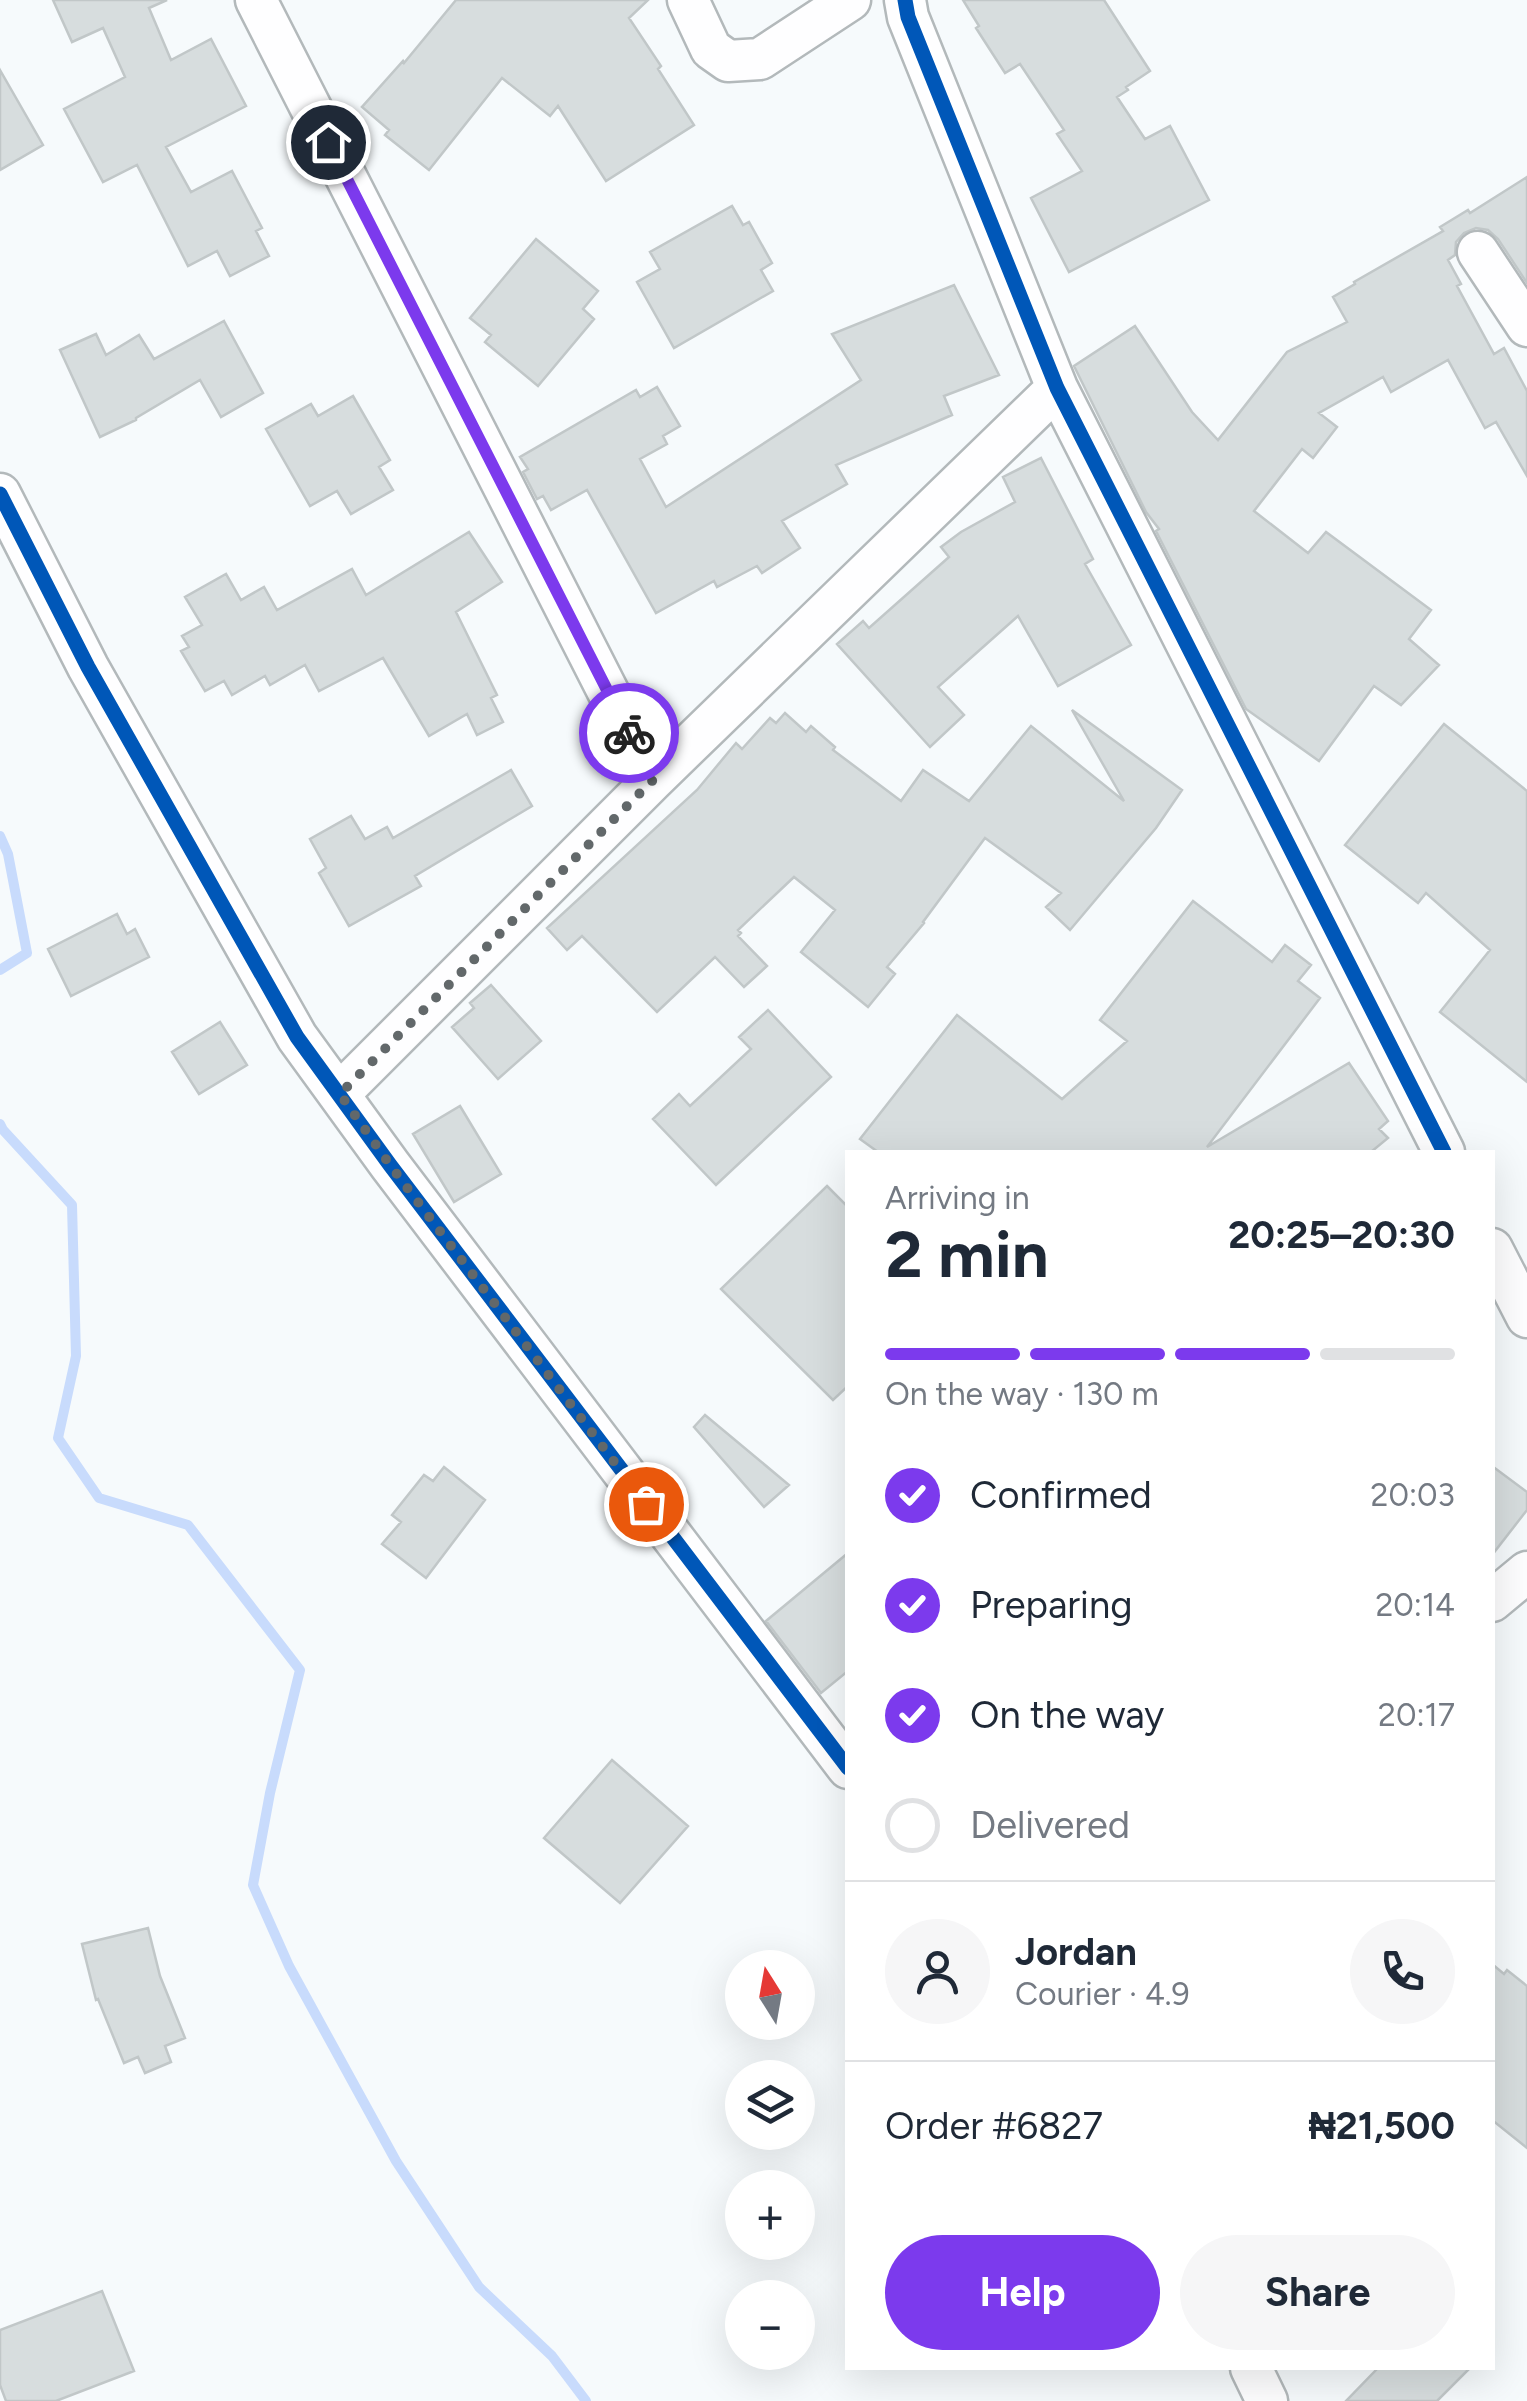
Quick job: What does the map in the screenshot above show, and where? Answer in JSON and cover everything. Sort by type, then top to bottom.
[{"type":"street","points":[[256,0],[653,780]]},
{"type":"street","points":[[688,0],[711,49],[728,61],[760,59],[850,0]]},
{"type":"street","points":[[905,0],[908,16],[1057,388],[1443,1150]]},
{"type":"street","points":[[1478,252],[1527,326]]},
{"type":"street","points":[[340,1094],[653,780],[1057,388]]},
{"type":"street","points":[[0,494],[88,667],[297,1036],[438,1229],[845,1764]]},
{"type":"street","points":[[1495,1255],[1527,1317]]},
{"type":"street","points":[[1495,1599],[1527,1572]]},
{"type":"street","points":[[1252,2370],[1267,2401]]},
{"type":"building","points":[[53,0],[167,0],[149,8],[171,60],[211,39],[246,106],[166,147],[191,192],[232,171],[262,228],[256,231],[269,256],[230,276],[217,251],[188,266],[137,165],[103,182],[64,109],[125,77],[103,28],[72,42]]},
{"type":"building","points":[[456,0],[648,0],[629,18],[694,125],[606,181],[558,106],[550,116],[502,78],[429,170],[385,135],[389,130],[362,107]]},
{"type":"building","points":[[963,0],[1104,0],[1150,71],[1117,97],[1145,139],[1170,126],[1209,200],[1069,272],[1031,198],[1082,171],[1057,134],[1064,130],[1020,64],[1005,73]]},
{"type":"building","points":[[0,70],[43,145],[0,170]]},
{"type":"building","points":[[1527,177],[1527,283],[1488,230],[1476,228],[1464,233],[1456,242],[1455,255],[1448,260],[1461,284],[1457,286],[1494,354],[1504,348],[1527,391],[1527,476],[1496,422],[1485,428],[1448,360],[1391,392],[1383,377],[1319,413],[1337,427],[1313,458],[1302,449],[1254,511],[1308,553],[1326,532],[1431,610],[1409,639],[1439,665],[1401,705],[1374,686],[1319,761],[1246,709],[1074,366],[1135,326],[1192,412],[1218,440],[1287,352],[1347,322],[1333,297],[1443,231],[1440,227]]},
{"type":"building","points":[[732,206],[743,225],[749,222],[772,263],[761,270],[773,291],[674,348],[637,282],[660,269],[650,252]]},
{"type":"building","points":[[536,239],[598,291],[583,309],[594,319],[538,386],[485,342],[491,335],[470,318]]},
{"type":"building","points":[[954,285],[999,375],[944,396],[952,415],[836,465],[847,484],[782,521],[800,548],[762,573],[757,566],[717,587],[714,581],[656,613],[587,490],[551,510],[543,496],[537,499],[523,472],[528,469],[520,457],[636,390],[640,397],[657,387],[680,426],[663,436],[667,444],[640,459],[666,507],[861,380],[832,334]]},
{"type":"building","points":[[224,321],[263,393],[221,417],[200,380],[136,420],[100,437],[60,350],[96,334],[106,355],[139,335],[154,359]]},
{"type":"building","points":[[353,396],[390,460],[379,467],[393,490],[351,514],[337,491],[310,506],[266,429],[311,404],[318,416]]},
{"type":"building","points":[[1041,458],[1093,559],[1085,564],[1131,645],[1058,686],[1018,616],[938,687],[964,715],[930,747],[837,644],[863,621],[869,628],[949,557],[941,547],[1015,502],[1003,477]]},
{"type":"building","points":[[469,532],[502,582],[456,612],[497,695],[491,698],[503,722],[477,735],[467,714],[429,736],[383,658],[319,691],[305,665],[270,685],[265,676],[232,695],[224,681],[205,691],[181,651],[189,647],[182,636],[202,625],[185,597],[226,574],[241,600],[264,587],[277,610],[352,569],[366,595]]},
{"type":"building","points":[[1072,710],[1182,790],[1156,828],[1070,930],[1046,907],[1061,893],[985,838],[887,967],[895,974],[868,1007],[801,952],[835,910],[794,877],[738,930],[738,936],[767,966],[744,987],[715,957],[657,1012],[582,936],[567,950],[547,928],[697,790],[736,743],[742,749],[770,718],[776,723],[785,713],[806,732],[811,726],[835,747],[833,750],[901,801],[923,770],[969,801],[1031,726],[1124,801]]},
{"type":"building","points":[[1444,724],[1527,791],[1527,1082],[1440,1012],[1490,950],[1426,893],[1418,903],[1345,845]]},
{"type":"building","points":[[511,770],[532,806],[415,876],[421,886],[349,926],[319,873],[326,868],[310,839],[351,816],[365,839],[387,827],[393,838]]},
{"type":"building","points":[[1193,901],[1272,962],[1285,945],[1311,965],[1298,981],[1320,998],[1207,1147],[1349,1063],[1388,1121],[1379,1129],[1388,1138],[1373,1150],[875,1150],[860,1139],[957,1015],[1062,1099],[1127,1041],[1100,1020]]},
{"type":"building","points":[[117,914],[127,934],[135,929],[149,957],[71,996],[48,949]]},
{"type":"building","points":[[491,985],[541,1041],[498,1079],[452,1027],[474,1008],[470,1003]]},
{"type":"building","points":[[768,1010],[831,1077],[716,1185],[653,1119],[679,1094],[690,1106],[751,1049],[739,1037]]},
{"type":"building","points":[[220,1022],[247,1065],[199,1094],[172,1052]]},
{"type":"building","points":[[460,1106],[501,1174],[454,1202],[413,1134]]},
{"type":"building","points":[[827,1186],[845,1204],[845,1389],[833,1400],[721,1289]]},
{"type":"building","points":[[705,1415],[789,1485],[764,1507],[694,1427]]},
{"type":"building","points":[[444,1467],[485,1500],[426,1578],[382,1544],[401,1522],[392,1515],[424,1475],[433,1481]]},
{"type":"building","points":[[1495,1468],[1527,1492],[1527,1510],[1495,1551]]},
{"type":"building","points":[[845,1555],[845,1673],[821,1693],[766,1621]]},
{"type":"building","points":[[612,1760],[688,1826],[620,1903],[544,1838]]},
{"type":"building","points":[[148,1928],[160,1976],[185,2038],[165,2046],[171,2062],[145,2073],[138,2057],[124,2063],[96,2000],[82,1944]]},
{"type":"building","points":[[1495,1966],[1504,1974],[1507,1970],[1527,1986],[1527,2148],[1495,2122]]},
{"type":"building","points":[[102,2291],[134,2371],[56,2401],[6,2401],[0,2385],[0,2330]]},
{"type":"building","points":[[1376,2370],[1468,2370],[1437,2401],[1346,2401]]},
{"type":"waterway","points":[[0,836],[8,854],[27,953],[0,970]]},
{"type":"waterway","points":[[0,1124],[72,1205],[76,1356],[58,1438],[99,1498],[188,1525],[300,1670],[270,1793],[253,1885],[289,1966],[396,2161],[479,2287],[552,2356],[586,2401]]},
{"type":"cycle path","points":[[905,0],[908,17],[1057,388],[1443,1150]]},
{"type":"cycle path","points":[[0,494],[88,667],[297,1037],[845,1764]]},
{"type":"way so far","points":[[629,733],[653,780],[340,1094],[646,1504]]},
{"type":"route","points":[[328,142],[629,733]]}]
